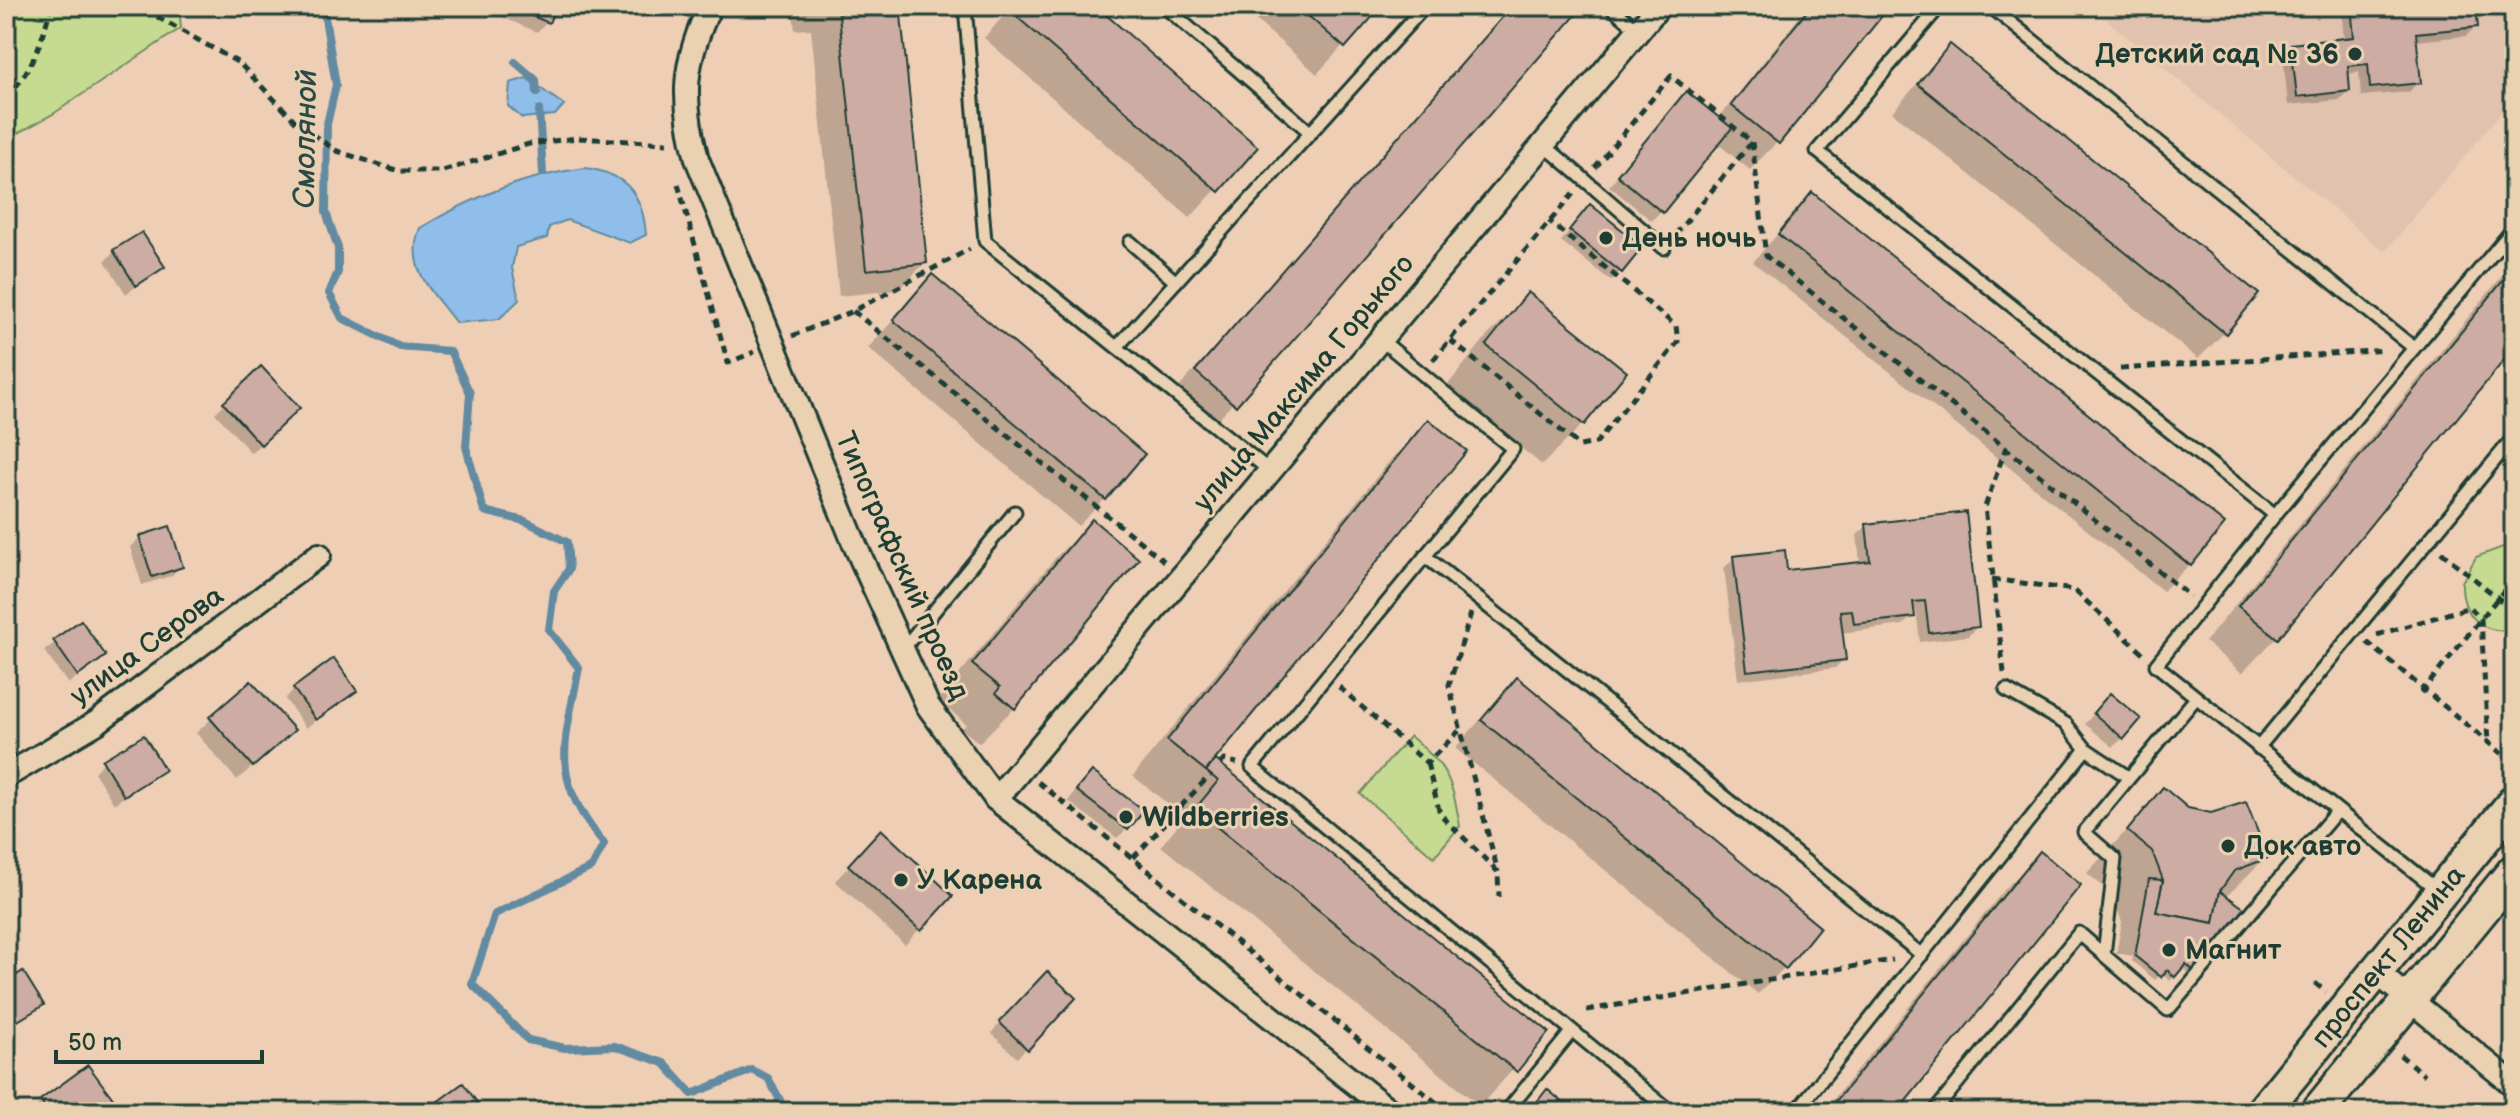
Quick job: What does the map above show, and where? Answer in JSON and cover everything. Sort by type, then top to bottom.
[{"type":"main road","name":"проспект Ленина","points":[[2262,1112],[2514,802]]},
{"type":"main road","name":"проспект Ленина","points":[[2317,1112],[2514,871]]},
{"type":"street","name":"Типографский проезд","points":[[710,6],[686,70],[690,133],[707,185],[849,531],[928,706],[996,799],[1377,1108]]},
{"type":"street","name":"улица Максима Горького","points":[[996,799],[1659,6]]},
{"type":"street","name":"улица Серова","points":[[6,776],[96,723],[319,555]]},
{"type":"street","points":[[2376,972],[2514,1085]]},
{"type":"lane","points":[[965,6],[985,241],[1270,471]]},
{"type":"lane","points":[[1164,6],[1311,133]]},
{"type":"lane","points":[[1117,347],[1425,6]]},
{"type":"lane","points":[[1610,6],[1638,30]]},
{"type":"lane","points":[[1940,6],[1817,151],[2275,515]]},
{"type":"lane","points":[[1990,6],[2414,348]]},
{"type":"lane","points":[[1543,144],[1664,248]]},
{"type":"lane","points":[[2440,893],[2156,665],[2275,515],[2514,228]]},
{"type":"lane","points":[[1130,242],[1176,282]]},
{"type":"lane","points":[[1380,339],[1513,449],[1252,767],[1671,1112]]},
{"type":"lane","points":[[2258,748],[2514,437]]},
{"type":"lane","points":[[902,649],[1015,512]]},
{"type":"lane","points":[[1425,556],[1922,955]]},
{"type":"lane","points":[[2006,690],[2066,724],[2086,749],[2128,777]]},
{"type":"lane","points":[[2104,955],[2115,859],[2084,832],[2196,698]]},
{"type":"lane","points":[[1796,1112],[2086,749]]},
{"type":"lane","points":[[1934,1112],[2079,933],[2168,1010],[2337,811]]},
{"type":"lane","points":[[1506,1112],[1572,1031]]},
{"type":"path","points":[[6,98],[23,80],[41,47],[51,6]]},
{"type":"path","points":[[148,6],[159,18],[177,25],[239,63],[300,126],[337,151],[399,171],[443,171],[529,144],[577,138],[666,141],[670,156]]},
{"type":"path","points":[[1422,373],[1671,76],[1752,142],[1766,256],[2203,606]]},
{"type":"path","points":[[1664,248],[1752,142]]},
{"type":"path","points":[[674,171],[728,363]]},
{"type":"path","points":[[1450,340],[1580,446],[1596,443],[1678,342],[1676,326],[1549,221]]},
{"type":"path","points":[[985,241],[853,311],[1182,576]]},
{"type":"path","points":[[2093,370],[2414,348]]},
{"type":"path","points":[[2006,447],[1985,507],[2006,690]]},
{"type":"path","points":[[2428,541],[2514,611]]},
{"type":"path","points":[[2422,691],[2514,578]]},
{"type":"path","points":[[1992,579],[2074,590],[2156,665]]},
{"type":"path","points":[[1476,597],[1449,685],[1498,872],[1499,897]]},
{"type":"path","points":[[2488,743],[2481,619],[2470,607],[2364,639],[2422,691],[2488,743],[2502,754]]},
{"type":"path","points":[[1327,675],[1427,763],[1440,814],[1498,872]]},
{"type":"path","points":[[1427,763],[1460,730]]},
{"type":"path","points":[[1133,858],[1210,775]]},
{"type":"path","points":[[1031,776],[1448,1112]]},
{"type":"path","points":[[1587,1010],[1922,955]]},
{"type":"path","points":[[2394,1050],[2424,1075]]},
{"type":"shaded area","points":[[2090,6],[2514,6],[2514,97],[2385,252]]},
{"type":"green space","points":[[6,6],[179,6],[181,28],[53,114],[6,140]]},
{"type":"green space","points":[[2503,547],[2514,549],[2514,630],[2502,631],[2483,625],[2469,613],[2462,582],[2476,557]]},
{"type":"green space","points":[[1410,736],[1446,774],[1457,809],[1460,826],[1434,857],[1360,794]]},
{"type":"water","points":[[526,78],[564,105],[555,115],[522,118],[508,106],[510,83]]},
{"type":"water","points":[[586,168],[612,175],[630,189],[641,208],[646,235],[630,243],[567,220],[549,227],[547,238],[516,247],[512,268],[519,300],[499,319],[456,323],[430,290],[418,267],[416,242],[420,228],[500,189],[542,176]]},
{"type":"building","points":[[508,6],[556,6],[549,23]]},
{"type":"building","points":[[838,6],[900,6],[927,263],[866,270]]},
{"type":"building","points":[[1013,6],[1096,6],[1258,147],[1219,192],[1009,10]]},
{"type":"building","points":[[1297,6],[1382,6],[1345,48]]},
{"type":"building","points":[[1512,6],[1582,8],[1236,406],[1195,371]]},
{"type":"building","points":[[1811,6],[1890,6],[1779,144],[1731,105]]},
{"type":"building","name":"Детский сад № 36","points":[[2351,6],[2476,6],[2478,27],[2416,33],[2421,83],[2370,88],[2368,64],[2348,66],[2350,91],[2297,97],[2291,44],[2354,37]]},
{"type":"building","points":[[1950,44],[2259,294],[2226,334],[1918,84]]},
{"type":"building","points":[[1686,91],[1732,128],[1663,213],[1617,175]]},
{"type":"building","points":[[1812,192],[2225,524],[2191,566],[1778,234]]},
{"type":"building","name":"День ночь","points":[[1590,204],[1643,247],[1622,273],[1569,230]]},
{"type":"building","points":[[142,232],[165,267],[136,286],[113,250]]},
{"type":"building","points":[[2514,267],[2514,348],[2278,639],[2238,606]]},
{"type":"building","points":[[932,274],[1145,454],[1106,500],[893,320]]},
{"type":"building","points":[[1528,292],[1627,372],[1584,425],[1486,345]]},
{"type":"building","points":[[261,366],[300,408],[261,445],[223,403]]},
{"type":"building","points":[[1428,419],[1467,451],[1206,771],[1167,740]]},
{"type":"building","points":[[1966,512],[1979,627],[1929,633],[1925,601],[1913,602],[1915,617],[1854,624],[1852,610],[1840,611],[1846,660],[1747,671],[1733,556],[1785,550],[1787,570],[1870,561],[1866,524]]},
{"type":"building","points":[[1092,519],[1139,559],[1015,709],[996,693],[1000,687],[972,664]]},
{"type":"building","points":[[170,526],[183,567],[152,577],[139,536]]},
{"type":"building","points":[[81,620],[106,656],[78,676],[53,640]]},
{"type":"building","points":[[334,658],[357,691],[316,720],[293,688]]},
{"type":"building","points":[[1517,677],[1820,927],[1786,969],[1481,720]]},
{"type":"building","points":[[251,681],[295,730],[253,767],[209,717]]},
{"type":"building","points":[[2110,693],[2141,719],[2124,739],[2093,713]]},
{"type":"building","points":[[144,735],[165,770],[124,796],[102,760]]},
{"type":"building","points":[[1216,760],[1549,1032],[1517,1072],[1195,809],[1218,781],[1206,771]]},
{"type":"building","points":[[1092,771],[1144,811],[1128,830],[1076,790]]},
{"type":"building","points":[[2163,787],[2188,808],[2211,813],[2246,802],[2268,858],[2234,871],[2220,891],[2214,923],[2156,912],[2163,880],[2152,851],[2127,831]]},
{"type":"building","name":"У Карена","points":[[881,829],[953,896],[921,931],[848,865]]},
{"type":"building","points":[[2040,851],[2081,885],[1897,1112],[1827,1112]]},
{"type":"building","points":[[2149,879],[2163,880],[2156,912],[2214,923],[2220,891],[2245,909],[2194,971],[2186,964],[2175,977],[2167,970],[2161,977],[2135,956]]},
{"type":"building","points":[[23,971],[44,1005],[6,1028],[6,982]]},
{"type":"building","points":[[1047,971],[1076,998],[1028,1050],[999,1022]]},
{"type":"building","points":[[88,1065],[114,1100],[97,1112],[48,1112],[40,1100]]},
{"type":"building","points":[[463,1083],[484,1112],[437,1112],[433,1105]]},
{"type":"building","points":[[1547,1089],[1574,1112],[1529,1112]]},
{"type":"waterway","name":"Смоляной","points":[[323,6],[336,85],[327,124],[326,212],[338,248],[338,272],[329,293],[342,318],[400,347],[450,351],[470,393],[466,447],[484,511],[525,521],[567,542],[569,569],[554,591],[549,630],[579,668],[565,760],[575,799],[604,844],[592,867],[495,914],[472,984],[528,1040],[565,1048],[615,1046],[664,1063],[692,1094],[752,1070],[768,1078],[780,1100],[770,1112]]},
{"type":"waterway","points":[[515,62],[536,80],[537,93]]},
{"type":"waterway","points":[[539,110],[543,173]]},
{"type":"place","name":"Детский сад № 36","points":[[2355,54]]},
{"type":"place","name":"День ночь","points":[[1606,238]]},
{"type":"place","name":"Wildberries","points":[[1126,817]]},
{"type":"place","name":"Док авто","points":[[2228,846]]},
{"type":"place","name":"У Карена","points":[[901,880]]},
{"type":"place","name":"Магнит","points":[[2169,950]]}]
